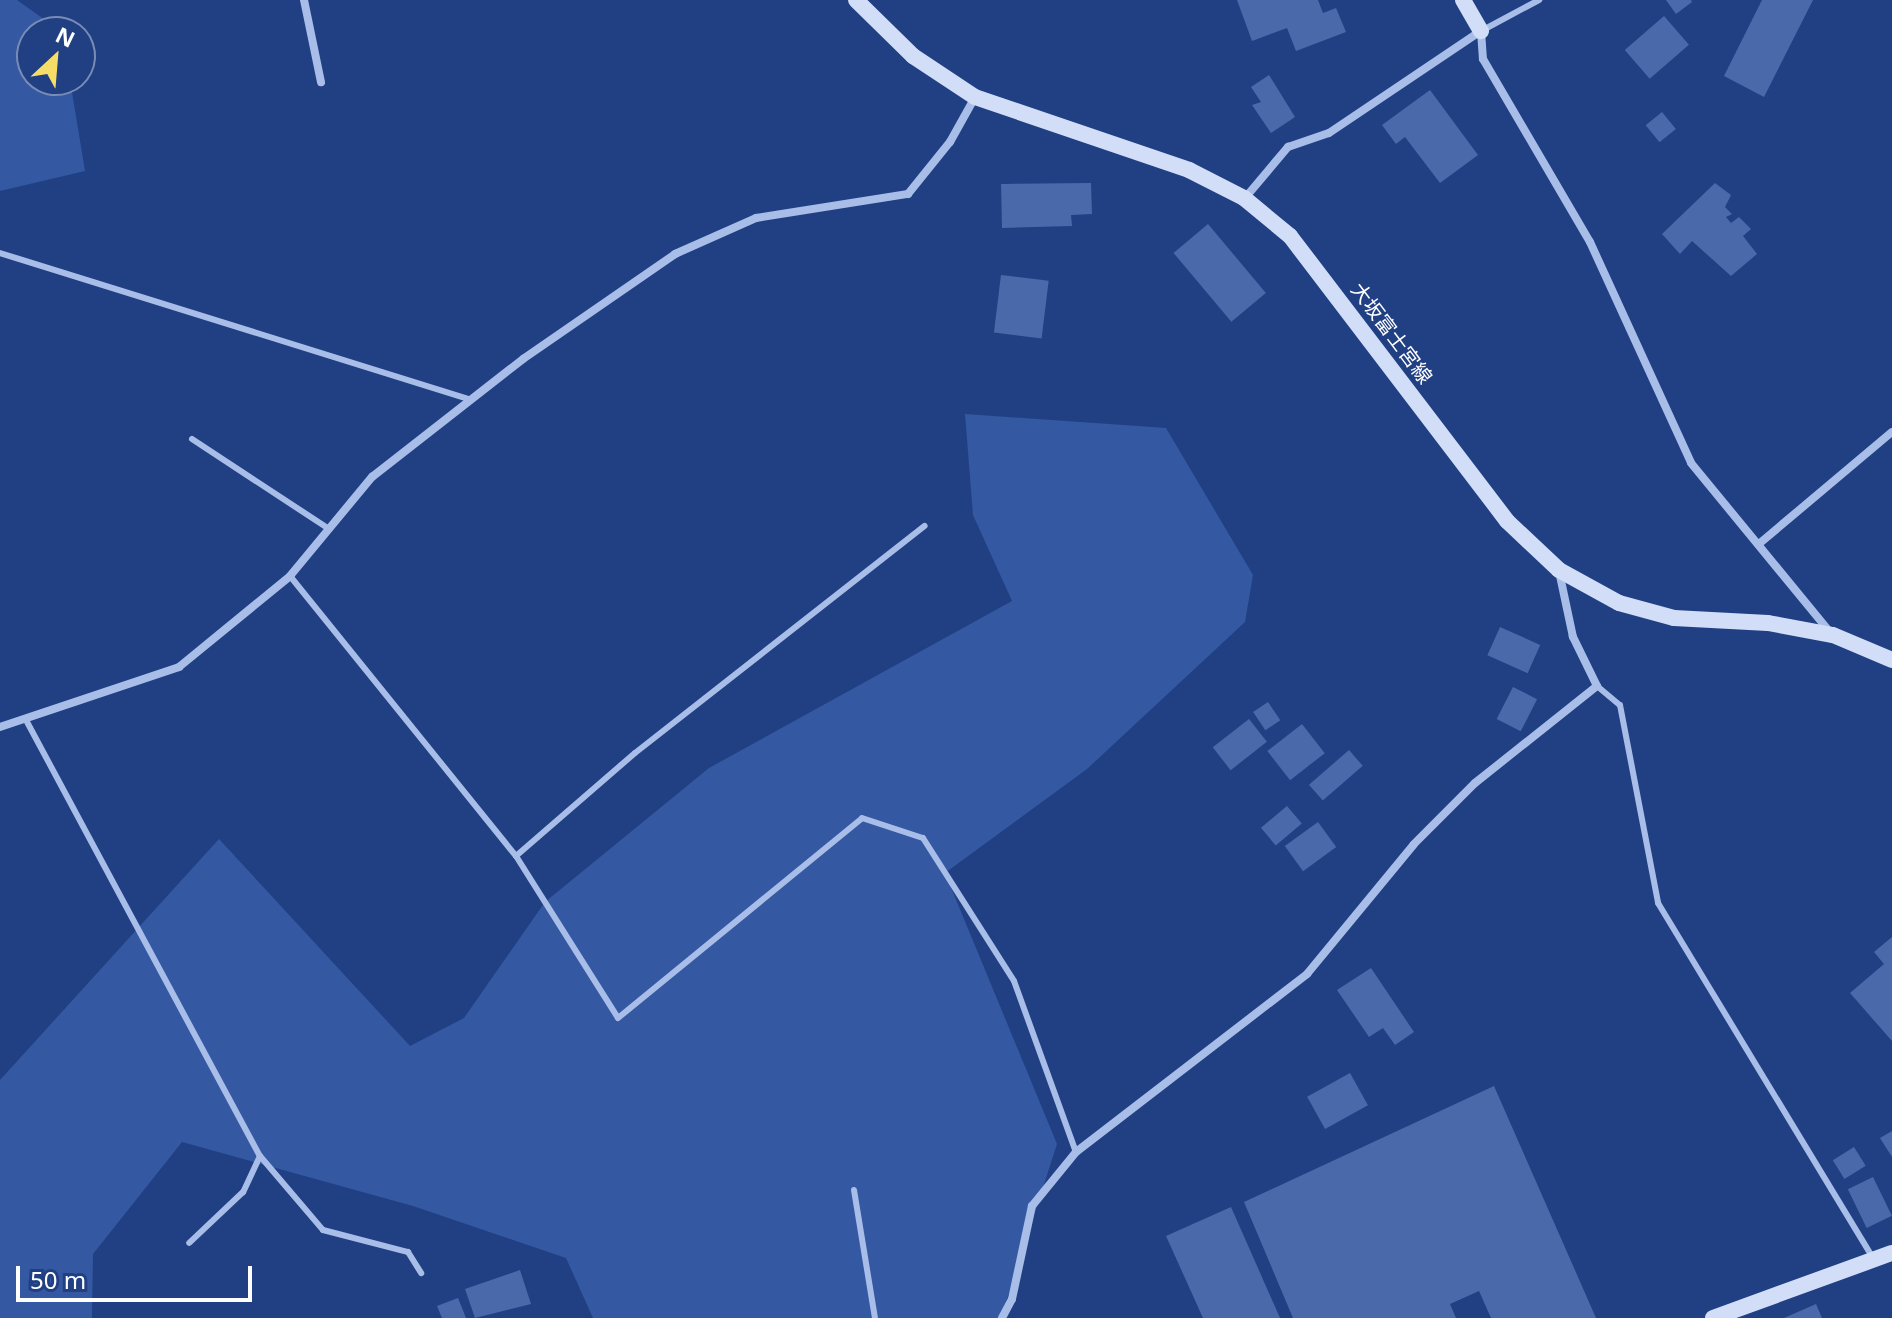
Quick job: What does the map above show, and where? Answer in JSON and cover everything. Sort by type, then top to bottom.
[{"type":"main road","name":"大坂富士宮線","points":[[856,0],[913,56],[975,97],[1189,170],[1244,198],[1290,236],[1507,521],[1559,570],[1619,603],[1674,618],[1768,623],[1833,635],[1892,660]]},
{"type":"main road","points":[[1463,0],[1481,31]]},
{"type":"main road","points":[[1713,1318],[1892,1253]]},
{"type":"street","points":[[304,0],[321,82]]},
{"type":"street","points":[[1244,198],[1288,147],[1329,133],[1481,31],[1483,59],[1590,242],[1691,463],[1833,635]]},
{"type":"street","points":[[0,727],[179,667],[290,576],[372,477],[469,399],[675,254],[756,218],[908,194],[950,142],[975,97]]},
{"type":"street","points":[[1760,543],[1892,432]]},
{"type":"street","points":[[1002,1318],[1012,1299],[1032,1206],[1076,1152],[1307,974],[1414,844],[1475,783],[1597,686],[1573,637],[1559,570]]},
{"type":"lane","points":[[1481,31],[1539,0]]},
{"type":"lane","points":[[0,253],[469,399]]},
{"type":"lane","points":[[192,439],[329,529]]},
{"type":"lane","points":[[516,856],[635,753],[925,526]]},
{"type":"lane","points":[[290,576],[516,856],[618,1018],[862,818],[923,838],[1014,981],[1076,1152]]},
{"type":"lane","points":[[1597,686],[1620,705],[1658,903],[1874,1259]]},
{"type":"lane","points":[[26,720],[260,1156],[323,1230],[408,1252],[421,1273]]},
{"type":"lane","points":[[189,1243],[243,1192],[260,1156]]},
{"type":"lane","points":[[854,1190],[875,1318]]},
{"type":"shaded area","points":[[0,0],[17,0],[40,16],[16,16],[16,96],[73,96],[85,171],[0,191]]},
{"type":"shaded area","points":[[965,414],[1166,428],[1253,575],[1245,622],[1087,769],[945,873],[1057,1144],[1001,1318],[593,1318],[566,1258],[413,1206],[182,1142],[93,1254],[92,1318],[0,1318],[0,1080],[219,839],[410,1046],[464,1018],[545,902],[709,768],[1012,601],[973,515]]},
{"type":"building","points":[[1237,0],[1318,0],[1323,13],[1336,8],[1346,32],[1296,51],[1287,28],[1252,41]]},
{"type":"building","points":[[1666,0],[1691,0],[1692,2],[1676,14]]},
{"type":"building","points":[[1762,0],[1813,0],[1764,97],[1724,76]]},
{"type":"building","points":[[1664,16],[1689,45],[1650,79],[1625,50]]},
{"type":"building","points":[[1269,75],[1295,117],[1271,133],[1252,105],[1261,102],[1251,87]]},
{"type":"building","points":[[1430,90],[1478,155],[1440,183],[1405,137],[1396,144],[1382,125]]},
{"type":"building","points":[[1662,112],[1676,129],[1660,142],[1646,125]]},
{"type":"building","points":[[1091,183],[1092,214],[1071,215],[1072,226],[1002,228],[1001,184]]},
{"type":"building","points":[[1715,183],[1731,195],[1725,207],[1732,214],[1726,217],[1731,223],[1739,217],[1751,229],[1743,236],[1757,254],[1731,276],[1692,241],[1680,254],[1662,234]]},
{"type":"building","points":[[1208,224],[1266,293],[1231,322],[1174,253]]},
{"type":"building","points":[[1001,275],[1049,281],[1042,338],[994,333]]},
{"type":"building","points":[[1500,627],[1540,645],[1528,673],[1487,655]]},
{"type":"building","points":[[1513,687],[1537,699],[1521,731],[1497,719]]},
{"type":"building","points":[[1268,702],[1280,720],[1265,730],[1253,712]]},
{"type":"building","points":[[1249,719],[1267,742],[1231,770],[1213,747]]},
{"type":"building","points":[[1302,724],[1325,753],[1290,780],[1267,751]]},
{"type":"building","points":[[1349,750],[1363,766],[1323,801],[1309,785]]},
{"type":"building","points":[[1287,806],[1302,824],[1276,845],[1261,828]]},
{"type":"building","points":[[1318,822],[1336,847],[1303,871],[1285,846]]},
{"type":"building","points":[[1892,937],[1892,1041],[1850,993],[1884,964],[1874,952]]},
{"type":"building","points":[[1371,968],[1414,1032],[1395,1045],[1383,1028],[1369,1037],[1337,990]]},
{"type":"building","points":[[1350,1073],[1368,1105],[1325,1129],[1307,1097]]},
{"type":"building","points":[[1494,1086],[1596,1318],[1491,1318],[1479,1291],[1450,1304],[1456,1318],[1293,1318],[1244,1202]]},
{"type":"building","points":[[1892,1131],[1892,1157],[1880,1138]]},
{"type":"building","points":[[1854,1147],[1866,1166],[1844,1179],[1833,1160]]},
{"type":"building","points":[[1873,1177],[1892,1216],[1867,1228],[1848,1189]]},
{"type":"building","points":[[1231,1207],[1280,1318],[1203,1318],[1166,1236]]},
{"type":"building","points":[[520,1270],[531,1304],[475,1318],[465,1289]]},
{"type":"building","points":[[458,1298],[466,1318],[442,1318],[437,1306]]},
{"type":"building","points":[[1816,1304],[1822,1318],[1784,1318]]}]
